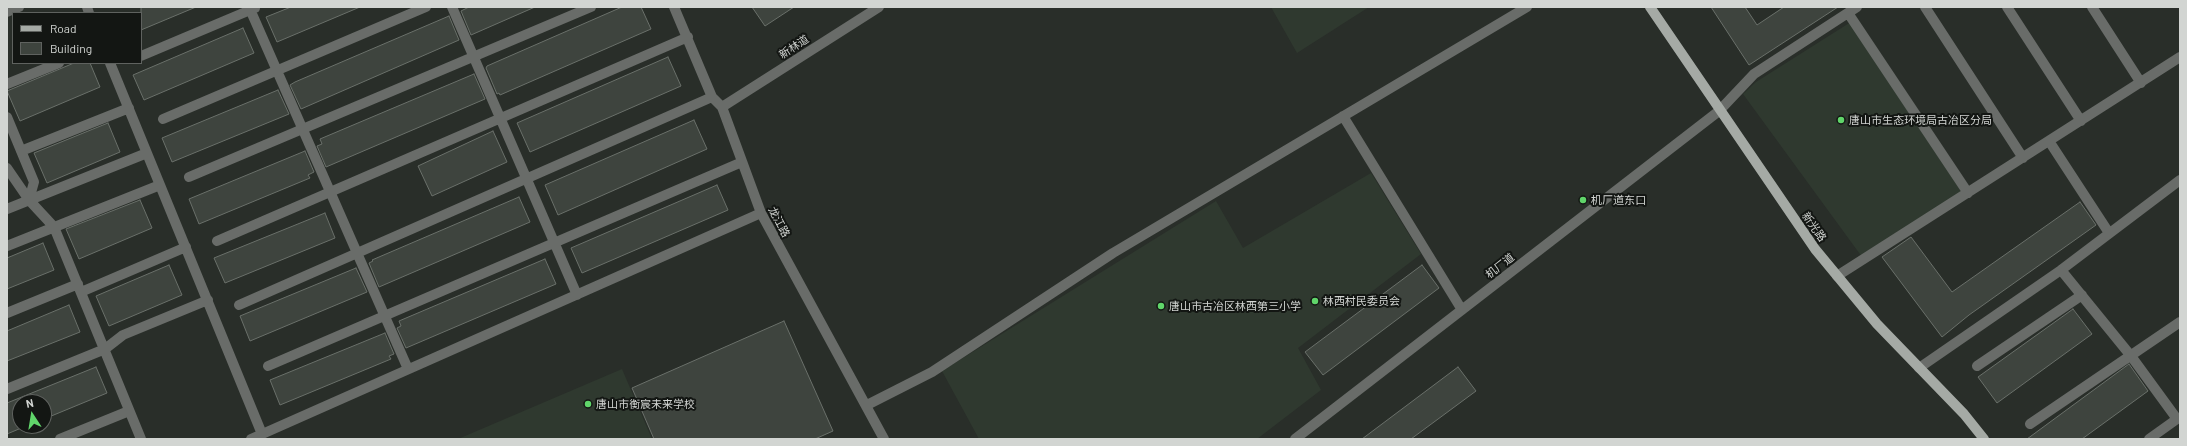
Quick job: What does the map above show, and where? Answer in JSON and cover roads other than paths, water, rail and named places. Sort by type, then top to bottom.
[{"type":"main road","name":"新光路","points":[[1650,7],[1719,111],[1815,249],[1877,324],[1964,414],[1984,439]]},
{"type":"street","points":[[7,12],[19,7]]},
{"type":"street","points":[[163,119],[426,7]]},
{"type":"street","points":[[452,7],[577,295]]},
{"type":"street","points":[[189,177],[591,7]]},
{"type":"street","name":"龙江路","points":[[674,7],[688,37],[712,97],[722,107],[761,213],[867,405],[884,439]]},
{"type":"street","name":"新林道","points":[[722,107],[879,7]]},
{"type":"street","points":[[867,405],[932,372],[1113,253],[1527,7]]},
{"type":"street","points":[[1925,7],[2023,158]]},
{"type":"street","points":[[2007,7],[2081,121]]},
{"type":"street","points":[[2092,7],[2141,83]]},
{"type":"street","points":[[142,56],[252,8],[277,71],[408,369]]},
{"type":"street","points":[[1854,9],[1968,193]]},
{"type":"street","name":"机厂道","points":[[1295,439],[1719,111],[1754,74],[1854,9]]},
{"type":"street","points":[[217,241],[688,37]]},
{"type":"street","points":[[1837,276],[2180,58]]},
{"type":"street","points":[[7,84],[57,64]]},
{"type":"street","points":[[110,64],[262,434]]},
{"type":"street","points":[[238,305],[527,180],[712,97]]},
{"type":"street","points":[[21,151],[129,108]]},
{"type":"street","points":[[1343,116],[1462,310]]},
{"type":"street","points":[[7,117],[34,182],[29,200]]},
{"type":"street","points":[[2049,141],[2109,233]]},
{"type":"street","points":[[7,209],[147,153]]},
{"type":"street","points":[[268,366],[742,162]]},
{"type":"street","points":[[7,168],[29,200],[54,227],[105,349],[128,411],[141,439]]},
{"type":"street","points":[[1919,368],[2061,270],[2180,180]]},
{"type":"street","points":[[7,246],[160,185]]},
{"type":"street","points":[[250,439],[761,213]]},
{"type":"street","points":[[7,313],[80,288],[186,247]]},
{"type":"street","points":[[2061,270],[2131,356],[2177,418],[2149,439]]},
{"type":"street","points":[[1977,366],[2082,295]]},
{"type":"street","points":[[7,389],[105,349],[124,335],[208,300]]},
{"type":"street","points":[[2030,424],[2180,322]]},
{"type":"street","points":[[60,439],[128,411]]},
{"type":"place","name":"唐山市生态环境局古冶区分局","points":[[1841,120]]},
{"type":"place","name":"机厂道东口","points":[[1583,200]]},
{"type":"place","name":"林西村民委员会","points":[[1315,301]]},
{"type":"place","name":"唐山市古冶区林西第三小学","points":[[1161,306]]},
{"type":"place","name":"唐山市衡宸未来学校","points":[[588,404]]}]
